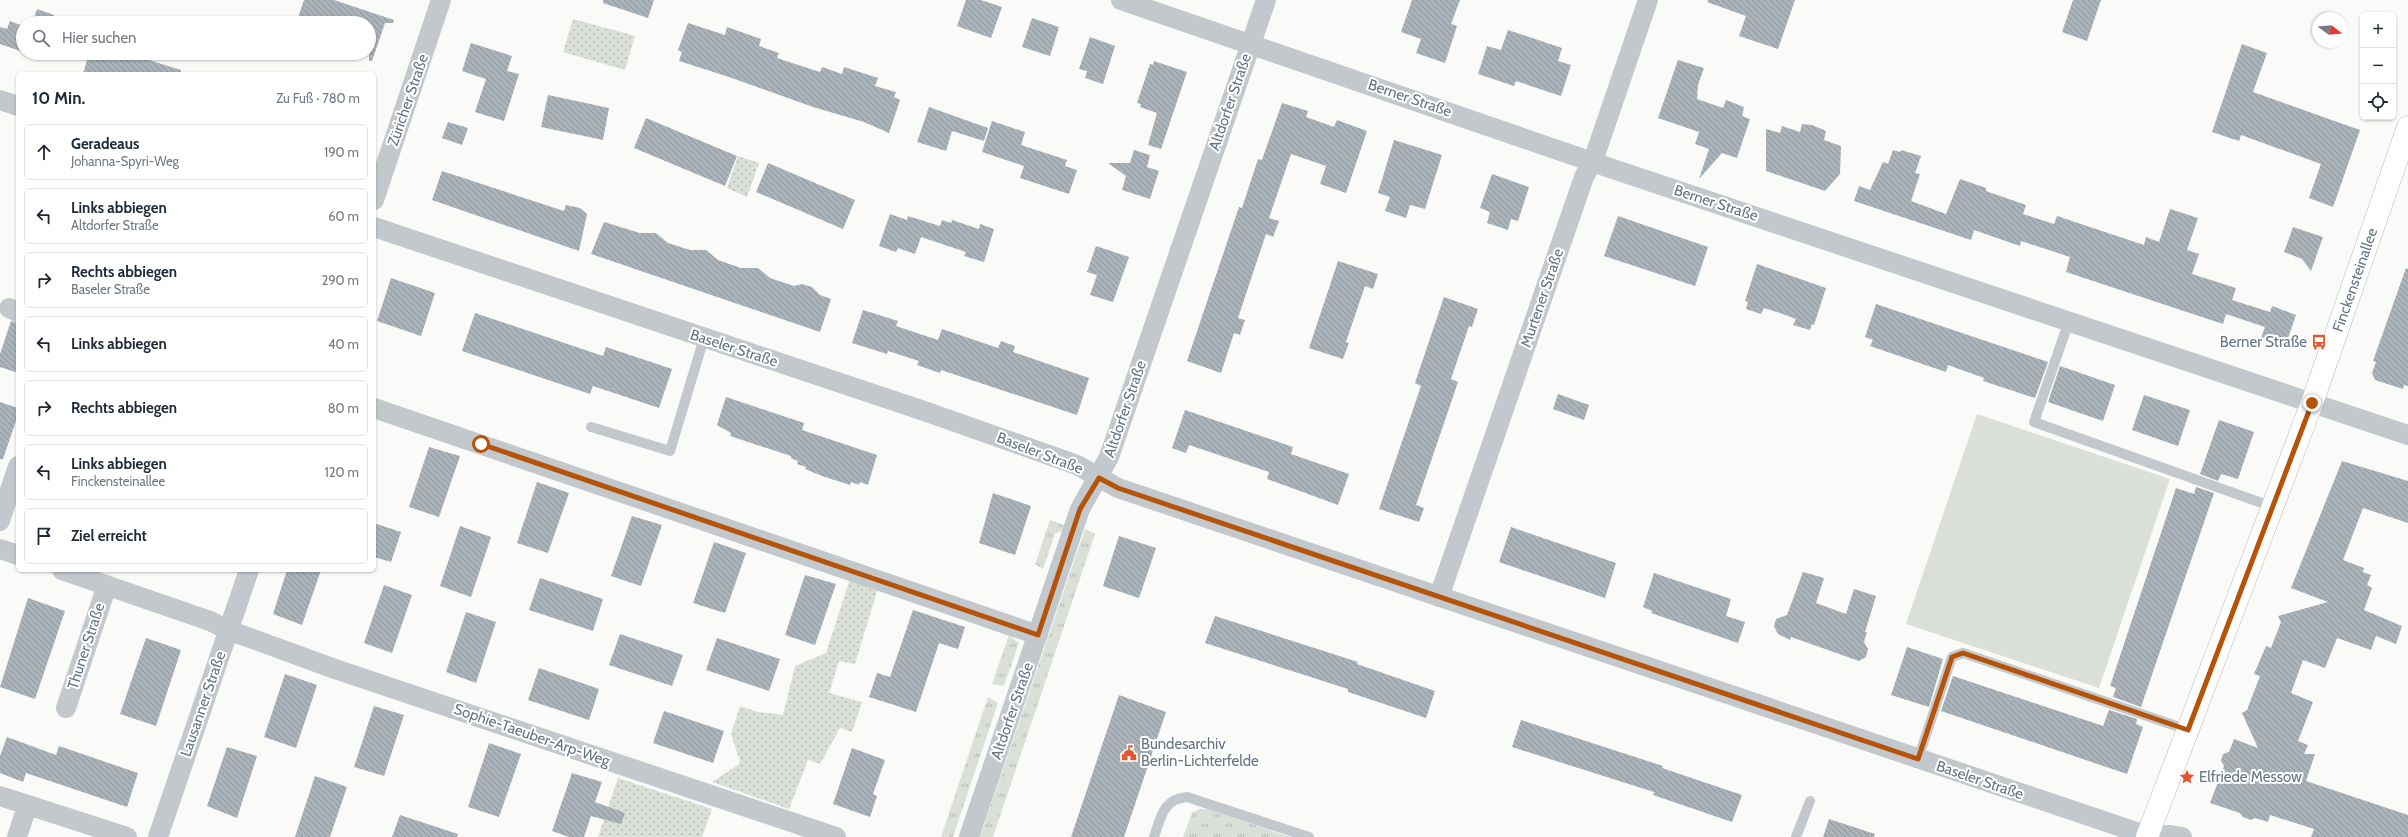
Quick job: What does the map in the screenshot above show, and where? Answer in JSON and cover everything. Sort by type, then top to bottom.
[{"type":"street","name":"Züricher Straße","points":[[376,194],[441,0]]},
{"type":"street","name":"Berner Straße","points":[[1121,0],[1593,161],[2408,435]]},
{"type":"street","name":"Altdorfer Straße","points":[[969,837],[1080,509],[1099,478],[1109,457],[1266,0]]},
{"type":"street","name":"Murtener Straße","points":[[1439,597],[1584,177],[1593,161],[1648,0]]},
{"type":"street","points":[[0,100],[16,105]]},
{"type":"street","name":"Finckensteinallee","points":[[2148,837],[2312,403],[2408,127]]},
{"type":"street","name":"Baseler Straße","points":[[376,229],[927,412],[1077,465],[1118,488],[2148,837],[2170,835],[2182,837]]},
{"type":"street","points":[[376,409],[1038,635]]},
{"type":"street","points":[[0,521],[16,472]]},
{"type":"street","points":[[0,549],[16,554]]},
{"type":"street","name":"Thuner Straße","points":[[68,572],[210,621],[228,630]]},
{"type":"street","name":"Lausanner Straße","points":[[158,837],[247,572]]},
{"type":"street","name":"Thuner Straße","points":[[66,708],[107,585]]},
{"type":"street","name":"Sophie-Taeuber-Arp-Weg","points":[[228,630],[335,669],[836,837]]},
{"type":"street","points":[[0,796],[127,837]]},
{"type":"street","points":[[17,837],[28,806]]},
{"type":"lane","points":[[2069,321],[2034,422],[2273,507]]},
{"type":"lane","points":[[591,427],[670,451],[704,338]]},
{"type":"lane","points":[[1918,759],[1952,657],[1963,653],[2188,730]]},
{"type":"lane","points":[[1154,837],[1164,809],[1176,798],[1187,797],[1309,837]]},
{"type":"lane","points":[[1796,837],[1810,801]]},
{"type":"green space","points":[[573,19],[635,36],[625,70],[563,52]]},
{"type":"green space","points":[[738,156],[759,163],[747,197],[727,188]]},
{"type":"green space","points":[[1977,414],[2170,479],[2099,688],[1906,624]]},
{"type":"green space","points":[[1050,520],[1064,525],[1063,530],[1055,534],[1043,569],[1035,564]]},
{"type":"green space","points":[[1085,529],[1095,534],[993,837],[980,837]]},
{"type":"green space","points":[[853,577],[879,585],[855,664],[839,661],[829,693],[862,702],[852,732],[840,728],[820,764],[808,760],[789,809],[712,782],[738,765],[740,761],[731,734],[740,706],[758,712],[783,715],[795,666],[826,653],[849,582]]},
{"type":"green space","points":[[1009,635],[1019,643],[1004,686],[992,684]]},
{"type":"green space","points":[[988,697],[998,703],[953,837],[941,837]]},
{"type":"green space","points":[[618,778],[712,809],[702,837],[598,837]]},
{"type":"green space","points":[[1199,809],[1208,809],[1290,837],[1183,837],[1192,813]]},
{"type":"building","points":[[304,0],[334,0],[394,20],[393,23],[385,23],[376,49],[376,16],[298,16]]},
{"type":"building","points":[[603,0],[654,0],[648,18],[603,3]]},
{"type":"building","points":[[966,0],[981,0],[1002,7],[991,38],[957,26]]},
{"type":"building","points":[[1412,0],[1460,0],[1451,24],[1457,26],[1445,63],[1416,53],[1421,39],[1401,32]]},
{"type":"building","points":[[1708,0],[1795,0],[1778,49],[1739,36],[1746,16],[1707,2]]},
{"type":"building","points":[[2073,0],[2101,0],[2087,41],[2062,32]]},
{"type":"building","points":[[37,9],[54,15],[54,16],[34,16]]},
{"type":"building","points":[[1032,18],[1059,27],[1050,56],[1022,47]]},
{"type":"building","points":[[10,21],[16,23],[16,50],[0,44],[0,27],[7,29]]},
{"type":"building","points":[[688,23],[725,35],[727,27],[761,39],[759,46],[779,53],[777,58],[820,72],[822,67],[842,74],[844,67],[878,78],[875,86],[896,92],[894,97],[900,100],[889,133],[864,122],[813,107],[679,61],[682,52],[678,50]]},
{"type":"building","points":[[1508,30],[1562,48],[1558,61],[1571,65],[1561,96],[1516,81],[1514,86],[1478,74],[1487,46],[1501,50]]},
{"type":"building","points":[[1090,37],[1115,46],[1103,84],[1085,78],[1087,71],[1079,69]]},
{"type":"building","points":[[471,43],[512,56],[507,71],[519,74],[504,121],[475,112],[486,79],[462,71]]},
{"type":"building","points":[[2242,44],[2267,53],[2253,92],[2360,130],[2333,207],[2309,198],[2321,164],[2241,135],[2239,141],[2212,132]]},
{"type":"building","points":[[87,60],[149,60],[181,70],[181,72],[84,72]]},
{"type":"building","points":[[1678,60],[1704,68],[1698,85],[1697,99],[1723,108],[1726,100],[1744,107],[1742,116],[1750,119],[1737,158],[1722,153],[1699,179],[1709,149],[1695,144],[1699,132],[1658,118]]},
{"type":"building","points":[[1154,61],[1187,72],[1161,149],[1148,145],[1157,113],[1140,107],[1141,104],[1137,103],[1150,64],[1153,65]]},
{"type":"building","points":[[548,95],[609,108],[603,140],[541,127]]},
{"type":"building","points":[[1282,103],[1308,111],[1306,117],[1334,127],[1337,120],[1367,131],[1346,193],[1320,184],[1326,166],[1291,154],[1269,218],[1279,221],[1273,237],[1266,234],[1238,318],[1245,320],[1240,335],[1234,333],[1221,373],[1187,361],[1239,207],[1242,208],[1258,159],[1262,160]]},
{"type":"building","points":[[929,107],[988,128],[984,141],[952,131],[946,151],[917,142]]},
{"type":"building","points":[[646,118],[737,156],[725,186],[634,148]]},
{"type":"building","points":[[992,121],[1025,132],[1021,145],[1067,160],[1065,166],[1077,170],[1069,194],[1020,178],[1024,166],[982,152]]},
{"type":"building","points":[[448,122],[468,128],[462,145],[442,138]]},
{"type":"building","points":[[1802,124],[1812,125],[1826,131],[1824,140],[1841,146],[1840,174],[1825,191],[1766,171],[1766,129],[1780,133],[1782,126],[1800,132]]},
{"type":"building","points":[[1394,140],[1442,155],[1425,209],[1410,205],[1406,218],[1385,211],[1390,197],[1378,193]]},
{"type":"building","points":[[1134,150],[1150,155],[1147,167],[1159,171],[1150,199],[1122,190],[1126,176],[1108,163],[1130,163]]},
{"type":"building","points":[[1893,150],[1900,152],[1901,150],[1921,156],[1915,173],[1920,174],[1911,201],[1946,214],[1960,179],[1986,188],[1986,191],[2026,205],[2023,214],[2054,224],[2057,216],[2144,245],[2146,237],[2159,242],[2170,209],[2198,218],[2187,250],[2199,254],[2192,274],[2236,288],[2232,300],[2270,312],[2272,306],[2296,315],[2285,347],[2261,338],[2265,327],[2226,314],[2223,324],[2066,272],[2070,257],[2021,241],[2020,246],[1974,230],[1971,240],[1854,201],[1859,186],[1870,190],[1883,162],[1888,164]]},
{"type":"building","points":[[768,163],[855,200],[843,229],[756,192]]},
{"type":"building","points":[[442,171],[564,211],[566,205],[580,208],[587,214],[579,251],[432,200]]},
{"type":"building","points":[[1492,174],[1529,187],[1518,221],[1511,219],[1508,230],[1487,223],[1490,212],[1480,208]]},
{"type":"building","points":[[890,214],[907,220],[908,216],[940,226],[942,220],[951,223],[952,220],[979,229],[980,224],[994,229],[984,262],[964,256],[966,252],[921,237],[915,254],[898,248],[896,252],[879,246]]},
{"type":"building","points":[[1618,216],[1708,247],[1695,286],[1604,256]]},
{"type":"building","points":[[604,222],[640,233],[656,233],[668,243],[690,250],[706,250],[718,260],[741,268],[758,268],[770,278],[794,286],[802,284],[812,287],[820,295],[831,299],[820,332],[591,254]]},
{"type":"building","points":[[2293,227],[2323,237],[2311,271],[2302,259],[2284,252]]},
{"type":"building","points":[[1096,246],[1129,257],[1113,302],[1090,295],[1097,275],[1087,272]]},
{"type":"building","points":[[1338,261],[1378,274],[1373,289],[1365,286],[1346,342],[1349,343],[1343,359],[1309,348]]},
{"type":"building","points":[[1757,264],[1826,288],[1814,325],[1812,324],[1810,330],[1793,325],[1796,319],[1780,313],[1764,308],[1761,314],[1746,309],[1748,302],[1745,301]]},
{"type":"building","points":[[2406,268],[2408,269],[2408,386],[2404,385],[2403,389],[2375,380],[2372,373],[2376,362],[2373,361]]},
{"type":"building","points":[[391,278],[435,293],[421,336],[377,321]]},
{"type":"building","points":[[1444,297],[1478,309],[1472,327],[1469,326],[1451,379],[1458,382],[1416,505],[1424,508],[1419,522],[1379,509],[1421,386],[1415,383]]},
{"type":"building","points":[[1876,304],[2048,362],[2035,398],[1983,381],[1984,378],[1948,365],[1946,372],[1870,346],[1873,340],[1865,337]]},
{"type":"building","points":[[863,310],[898,321],[896,326],[938,340],[942,329],[998,348],[1001,341],[1015,346],[1013,352],[1089,378],[1077,415],[941,370],[940,373],[917,365],[919,361],[888,351],[887,354],[852,343]]},
{"type":"building","points":[[475,313],[603,356],[606,347],[672,369],[659,408],[593,386],[590,394],[462,351]]},
{"type":"building","points":[[11,321],[16,322],[16,372],[0,367],[0,354]]},
{"type":"building","points":[[2060,366],[2115,385],[2103,421],[2048,402]]},
{"type":"building","points":[[1558,394],[1589,405],[1584,420],[1553,409]]},
{"type":"building","points":[[2144,395],[2190,410],[2178,446],[2132,430]]},
{"type":"building","points":[[726,397],[804,423],[802,430],[877,455],[868,485],[860,482],[859,485],[851,482],[850,485],[822,476],[797,464],[798,461],[791,458],[791,456],[730,436],[731,433],[717,425]]},
{"type":"building","points":[[0,402],[16,407],[16,421],[3,459],[0,459]]},
{"type":"building","points":[[1185,410],[1293,447],[1291,454],[1349,474],[1338,505],[1267,479],[1269,472],[1189,445],[1186,453],[1172,448]]},
{"type":"building","points":[[2219,420],[2254,432],[2238,479],[2221,474],[2218,481],[2200,474]]},
{"type":"building","points":[[429,447],[460,456],[439,517],[409,507]]},
{"type":"building","points":[[2342,461],[2408,481],[2408,523],[2363,508],[2343,560],[2364,568],[2363,572],[2371,575],[2367,585],[2372,588],[2364,610],[2402,626],[2396,644],[2376,636],[2371,650],[2337,638],[2325,668],[2303,660],[2291,693],[2313,702],[2298,741],[2308,745],[2304,754],[2315,754],[2306,781],[2408,815],[2408,837],[2311,837],[2314,829],[2270,815],[2268,822],[2255,818],[2251,820],[2243,817],[2240,813],[2210,803],[2224,766],[2221,761],[2223,754],[2229,752],[2234,739],[2258,748],[2242,713],[2247,710],[2260,676],[2254,674],[2266,646],[2271,648],[2281,622],[2278,616],[2328,602],[2291,588]]},
{"type":"building","points":[[537,482],[569,493],[548,553],[517,543]]},
{"type":"building","points":[[2196,487],[2214,493],[2141,707],[2113,697],[2116,688],[2110,686],[2176,488],[2194,494]]},
{"type":"building","points":[[993,493],[1031,506],[1015,555],[979,543]]},
{"type":"building","points":[[632,516],[662,525],[641,586],[611,576]]},
{"type":"building","points":[[376,524],[401,532],[391,562],[376,558]]},
{"type":"building","points":[[460,526],[491,537],[471,597],[440,586]]},
{"type":"building","points":[[1511,527],[1616,563],[1605,598],[1499,562]]},
{"type":"building","points":[[1119,536],[1156,548],[1139,598],[1103,586]]},
{"type":"building","points":[[714,542],[746,553],[725,613],[693,603]]},
{"type":"building","points":[[286,572],[320,572],[302,625],[273,614]]},
{"type":"building","points":[[1803,572],[1824,578],[1816,603],[1846,614],[1854,589],[1876,596],[1865,632],[1867,632],[1864,642],[1868,649],[1866,657],[1859,661],[1791,637],[1790,640],[1778,634],[1774,626],[1776,619],[1787,615]]},
{"type":"building","points":[[1654,573],[1731,599],[1726,616],[1745,622],[1738,643],[1651,613],[1652,611],[1643,607]]},
{"type":"building","points":[[805,575],[836,584],[815,645],[785,635]]},
{"type":"building","points":[[540,578],[603,599],[593,631],[529,610]]},
{"type":"building","points":[[384,585],[412,595],[392,653],[364,643]]},
{"type":"building","points":[[28,598],[65,611],[35,699],[0,687]]},
{"type":"building","points":[[913,610],[965,627],[958,649],[939,643],[916,712],[869,697],[877,673],[890,677]]},
{"type":"building","points":[[466,612],[496,622],[476,683],[446,672]]},
{"type":"building","points":[[1215,616],[1358,662],[1357,664],[1435,691],[1426,718],[1348,692],[1348,689],[1205,643]]},
{"type":"building","points":[[620,634],[683,655],[672,686],[609,665]]},
{"type":"building","points":[[146,638],[181,650],[156,726],[120,714]]},
{"type":"building","points":[[717,638],[780,659],[769,691],[706,670]]},
{"type":"building","points":[[1907,647],[1943,659],[1929,707],[1891,695]]},
{"type":"building","points":[[539,668],[599,689],[589,720],[528,700]]},
{"type":"building","points":[[285,674],[317,685],[296,748],[264,737]]},
{"type":"building","points":[[1953,676],[2103,726],[2109,710],[2137,719],[2136,724],[2143,727],[2127,774],[1941,711]]},
{"type":"building","points":[[1119,695],[1166,712],[1124,837],[1071,837]]},
{"type":"building","points":[[374,706],[404,715],[384,776],[354,767]]},
{"type":"building","points":[[664,711],[724,731],[713,763],[653,743]]},
{"type":"building","points":[[1521,720],[1663,766],[1662,768],[1742,795],[1732,822],[1653,795],[1654,792],[1512,747]]},
{"type":"building","points":[[7,737],[56,755],[59,746],[138,773],[127,807],[26,773],[23,782],[0,773],[0,756]]},
{"type":"building","points":[[489,743],[521,754],[499,817],[468,807]]},
{"type":"building","points":[[227,747],[257,756],[237,818],[207,806]]},
{"type":"building","points":[[852,748],[885,760],[873,794],[877,796],[870,817],[833,804]]},
{"type":"building","points":[[572,773],[602,782],[595,802],[625,813],[621,824],[591,816],[584,837],[569,837],[552,831]]},
{"type":"building","points":[[315,776],[347,787],[330,837],[295,837]]},
{"type":"building","points":[[400,815],[458,834],[457,837],[392,837]]},
{"type":"building","points":[[1829,819],[1875,834],[1874,837],[1823,837]]},
{"type":"place","name":"Berner Straße","points":[[2319,342]]},
{"type":"place","name":"Bundesarchiv Berlin-Lichterfelde","points":[[1129,753]]},
{"type":"place","name":"Elfriede Messow","points":[[2187,777]]},
{"type":"route","points":[[481,444],[1038,635],[1080,509],[1099,478],[1118,488],[1918,759],[1952,657],[1963,653],[2188,730],[2312,403]]}]
